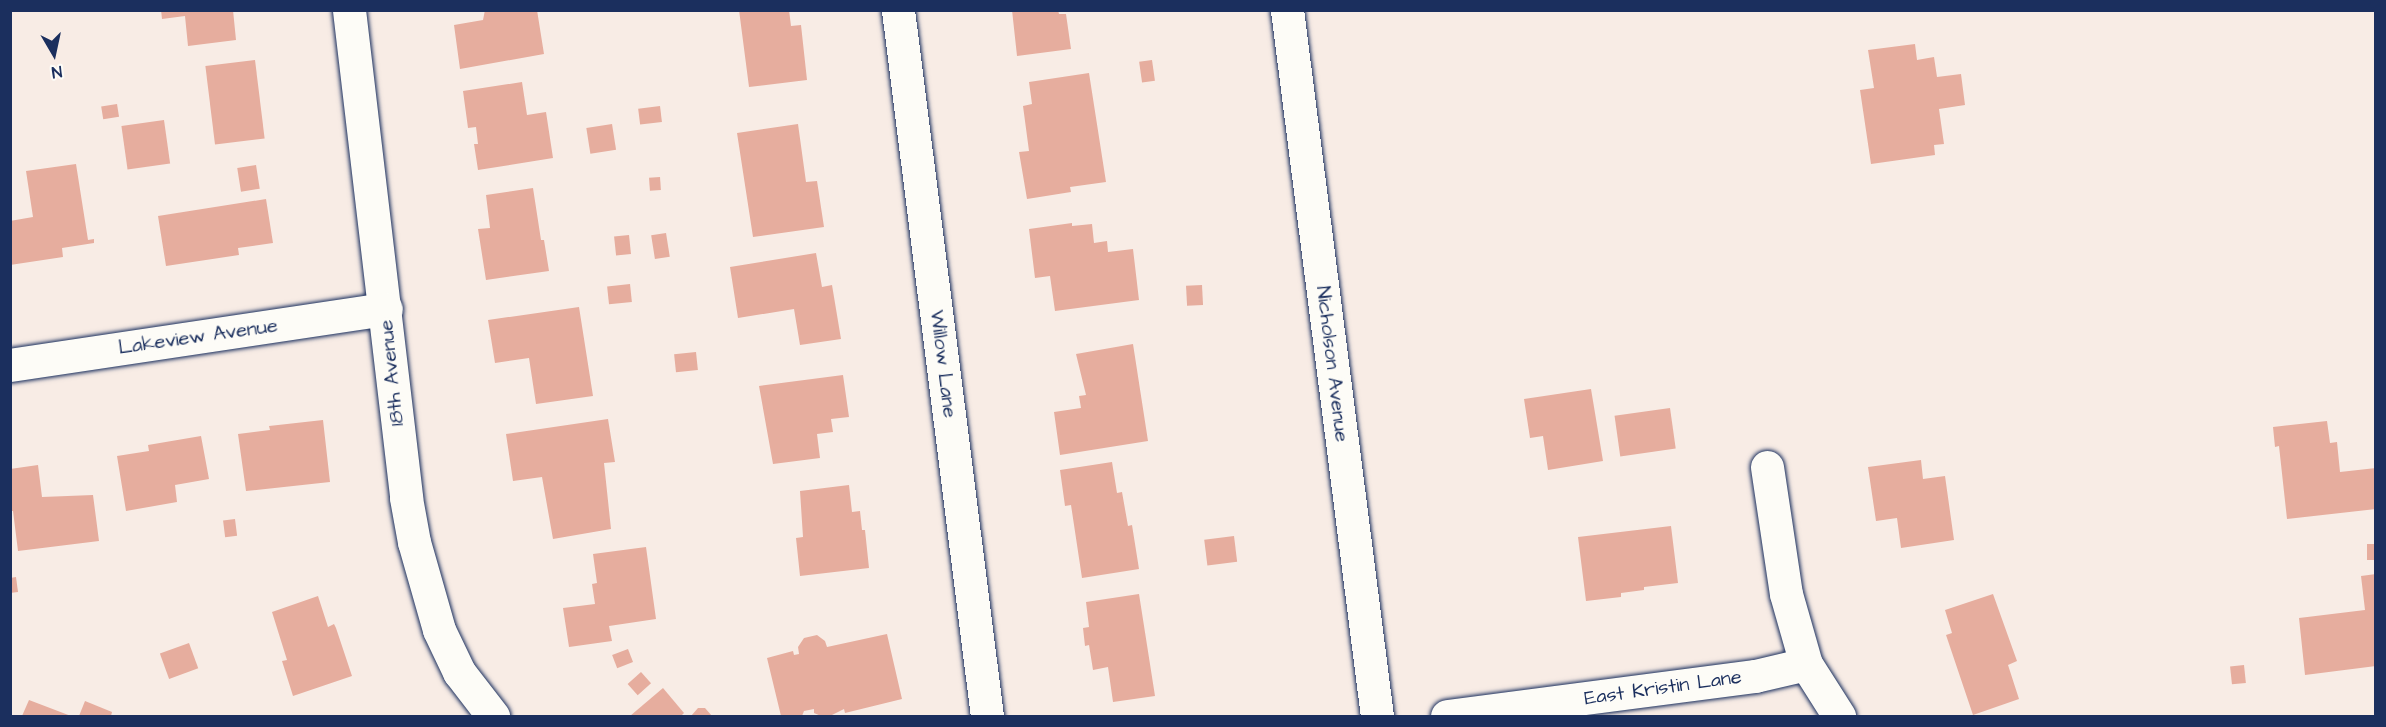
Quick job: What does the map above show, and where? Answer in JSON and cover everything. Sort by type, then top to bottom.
[{"type":"street","name":"18th Avenue","points":[[349,10],[386,309],[406,498],[425,587],[439,630],[459,672],[493,717]]},
{"type":"street","name":"Willow Lane","points":[[898,10],[987,717]]},
{"type":"street","name":"Nicholson Avenue","points":[[1287,10],[1377,717]]},
{"type":"street","name":"Lakeview Avenue","points":[[10,365],[386,309]]},
{"type":"street","points":[[1767,467],[1786,594],[1806,664],[1839,717]]},
{"type":"street","name":"East Kristin Lane","points":[[1447,717],[1755,676],[1806,664]]},
{"type":"building","points":[[161,10],[233,10],[236,40],[188,46],[185,16],[162,19]]},
{"type":"building","points":[[485,10],[537,10],[544,54],[460,69],[454,25],[483,20]]},
{"type":"building","points":[[739,10],[789,10],[791,26],[801,25],[807,80],[749,87]]},
{"type":"building","points":[[1012,10],[1058,10],[1059,14],[1066,14],[1071,49],[1017,56]]},
{"type":"building","points":[[1915,44],[1917,60],[1934,57],[1937,77],[1961,74],[1965,105],[1939,109],[1944,144],[1934,145],[1935,155],[1871,164],[1860,90],[1874,88],[1868,50]]},
{"type":"building","points":[[255,60],[265,138],[215,145],[205,66]]},
{"type":"building","points":[[1152,60],[1155,81],[1142,83],[1139,62]]},
{"type":"building","points":[[1089,73],[1106,182],[1070,187],[1071,192],[1027,199],[1019,152],[1029,151],[1023,106],[1032,104],[1029,82]]},
{"type":"building","points":[[522,82],[527,115],[546,112],[553,158],[478,170],[474,144],[478,144],[476,127],[468,128],[463,91]]},
{"type":"building","points":[[117,104],[119,117],[103,119],[101,107]]},
{"type":"building","points":[[660,106],[662,122],[640,125],[638,109]]},
{"type":"building","points":[[164,120],[170,164],[128,170],[121,126]]},
{"type":"building","points":[[612,124],[616,150],[590,154],[586,128]]},
{"type":"building","points":[[798,124],[806,182],[817,181],[824,227],[753,237],[737,133]]},
{"type":"building","points":[[76,164],[88,240],[94,239],[94,243],[62,248],[63,257],[10,265],[10,221],[33,217],[26,171]]},
{"type":"building","points":[[256,165],[260,189],[241,192],[237,168]]},
{"type":"building","points":[[660,177],[661,190],[650,191],[649,178]]},
{"type":"building","points":[[533,188],[541,240],[544,240],[549,271],[486,280],[478,229],[490,228],[486,195]]},
{"type":"building","points":[[266,199],[273,243],[238,248],[239,255],[166,266],[158,216]]},
{"type":"building","points":[[1072,223],[1072,226],[1092,224],[1094,243],[1107,241],[1108,252],[1133,249],[1139,300],[1055,311],[1050,276],[1035,278],[1029,229]]},
{"type":"building","points":[[666,233],[670,257],[655,259],[651,235]]},
{"type":"building","points":[[629,235],[631,254],[616,255],[614,237]]},
{"type":"building","points":[[816,253],[822,287],[832,285],[841,339],[800,345],[794,309],[738,318],[730,267]]},
{"type":"building","points":[[630,284],[632,302],[609,304],[607,286]]},
{"type":"building","points":[[1202,285],[1203,305],[1187,306],[1186,286]]},
{"type":"building","points":[[579,307],[593,396],[536,404],[529,358],[495,363],[488,320]]},
{"type":"building","points":[[1133,344],[1148,441],[1060,455],[1054,412],[1081,408],[1079,396],[1086,395],[1076,354]]},
{"type":"building","points":[[696,352],[698,370],[676,372],[674,354]]},
{"type":"building","points":[[843,375],[849,417],[831,419],[833,432],[817,434],[820,458],[773,464],[759,386]]},
{"type":"building","points":[[1591,389],[1603,461],[1548,470],[1543,436],[1530,438],[1524,399]]},
{"type":"building","points":[[1670,408],[1676,449],[1620,456],[1615,416]]},
{"type":"building","points":[[608,419],[615,462],[604,463],[611,529],[553,539],[542,477],[513,481],[506,434]]},
{"type":"building","points":[[323,420],[330,482],[246,491],[238,434],[270,430],[269,426]]},
{"type":"building","points":[[2327,421],[2330,443],[2337,442],[2340,472],[2376,468],[2376,509],[2287,519],[2279,446],[2275,447],[2273,427]]},
{"type":"building","points":[[201,436],[209,479],[175,485],[177,502],[126,511],[117,456],[149,451],[148,445]]},
{"type":"building","points":[[1921,460],[1923,479],[1945,476],[1954,540],[1901,548],[1897,518],[1876,521],[1868,467]]},
{"type":"building","points":[[1112,462],[1117,493],[1122,492],[1128,526],[1132,525],[1139,569],[1082,578],[1071,505],[1065,506],[1060,470]]},
{"type":"building","points":[[38,465],[42,497],[93,495],[99,541],[18,551],[13,511],[10,511],[10,469]]},
{"type":"building","points":[[849,485],[852,512],[860,511],[862,530],[865,530],[869,568],[800,576],[796,538],[803,537],[800,491]]},
{"type":"building","points":[[235,519],[237,536],[225,537],[223,520]]},
{"type":"building","points":[[1671,526],[1678,583],[1644,587],[1644,590],[1621,593],[1621,597],[1586,601],[1578,537]]},
{"type":"building","points":[[1234,536],[1237,562],[1207,565],[1204,540]]},
{"type":"building","points":[[2367,544],[2376,544],[2376,560],[2367,560]]},
{"type":"building","points":[[646,547],[656,619],[609,626],[612,641],[569,647],[563,608],[595,604],[592,584],[597,583],[593,554]]},
{"type":"building","points":[[2376,574],[2376,666],[2305,675],[2299,618],[2365,610],[2361,576]]},
{"type":"building","points":[[16,577],[18,592],[10,593],[10,578]]},
{"type":"building","points":[[1139,594],[1155,696],[1113,702],[1108,667],[1093,670],[1089,645],[1085,646],[1083,628],[1089,627],[1086,602]]},
{"type":"building","points":[[1993,594],[2017,661],[2008,665],[2019,699],[1973,715],[1946,635],[1952,633],[1945,610]]},
{"type":"building","points":[[318,596],[328,627],[334,624],[336,628],[352,676],[293,696],[282,661],[287,660],[272,612]]},
{"type":"building","points":[[887,634],[902,699],[845,713],[844,709],[830,716],[814,713],[814,709],[804,711],[802,716],[781,716],[767,658],[793,651],[794,655],[799,654],[798,647],[804,638],[817,635],[825,641],[827,647]]},
{"type":"building","points":[[189,643],[198,668],[169,679],[160,654]]},
{"type":"building","points":[[628,649],[633,662],[617,668],[612,655]]},
{"type":"building","points":[[2244,665],[2246,683],[2232,684],[2230,666]]},
{"type":"building","points":[[641,672],[651,683],[638,695],[628,684]]},
{"type":"building","points":[[663,688],[684,713],[681,716],[630,716]]},
{"type":"building","points":[[29,700],[71,716],[22,716]]},
{"type":"building","points":[[85,701],[112,712],[111,716],[79,716]]},
{"type":"building","points":[[698,708],[705,708],[712,716],[691,716]]}]
